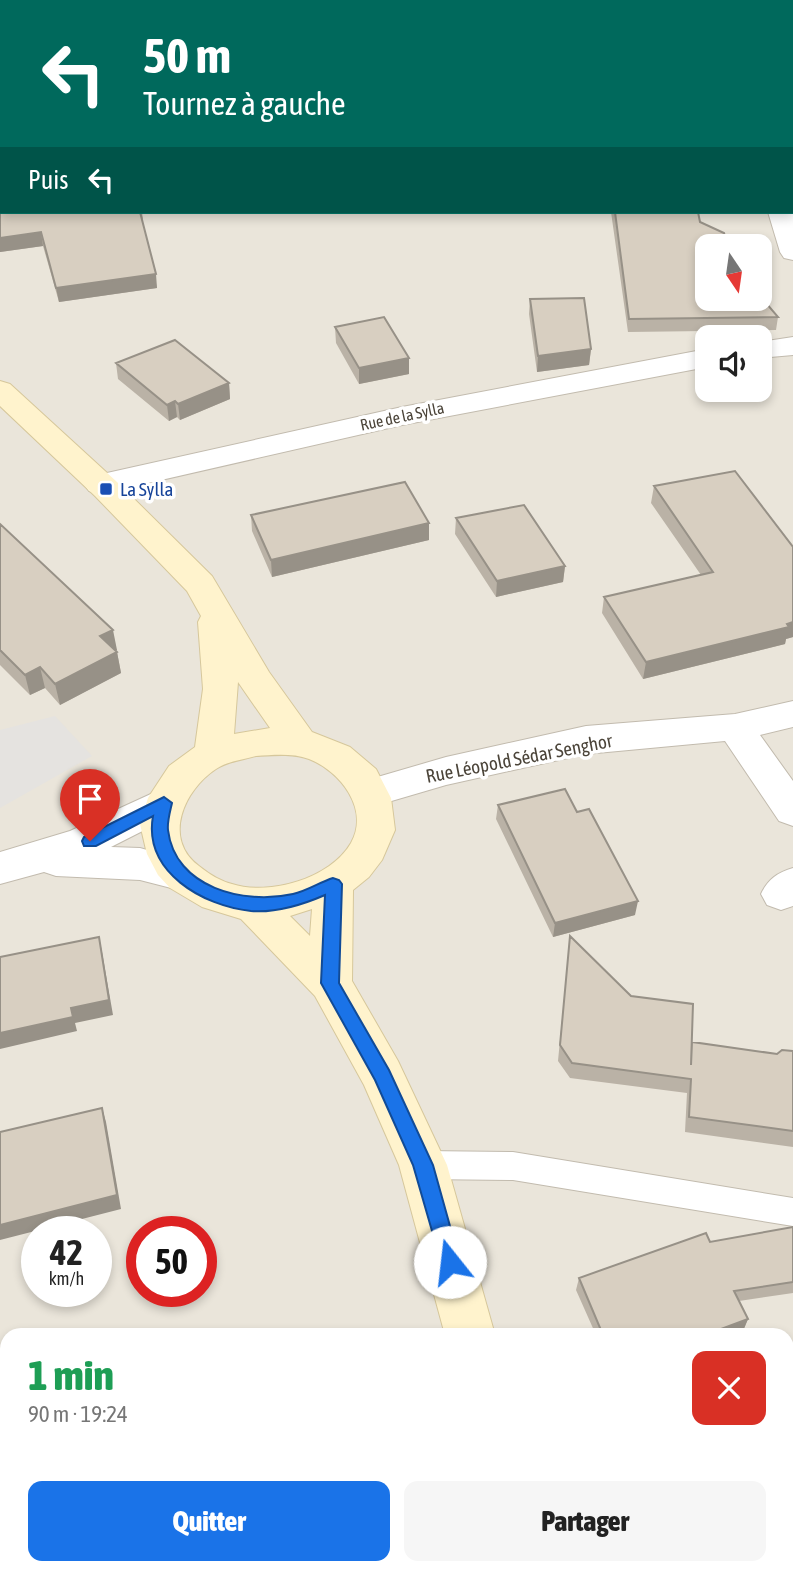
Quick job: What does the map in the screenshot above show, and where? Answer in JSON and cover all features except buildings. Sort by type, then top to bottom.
[{"type":"main road","points":[[0,390],[100,484],[200,584],[256,681],[300,743]]},
{"type":"main road","points":[[214,754],[221,689],[215,613]]},
{"type":"main road","points":[[256,742],[300,743],[324,750],[344,761],[360,775],[370,793],[376,817],[371,841],[357,865],[333,884],[295,900],[252,904],[224,899],[199,889],[179,873],[165,851],[159,827],[164,803],[183,775],[214,754],[256,742]]},
{"type":"main road","points":[[330,983],[333,884]]},
{"type":"main road","points":[[252,904],[330,983],[382,1075],[423,1165],[468,1328]]},
{"type":"street","points":[[782,214],[793,252]]},
{"type":"street","points":[[772,349],[793,346]]},
{"type":"street","name":"Rue de la Sylla","points":[[100,484],[342,428],[505,394],[695,360]]},
{"type":"street","name":"Rue Léopold Sédar Senghor","points":[[370,793],[446,771],[586,740],[735,727],[793,714]]},
{"type":"street","points":[[735,727],[793,811]]},
{"type":"street","points":[[0,868],[40,859],[90,841],[164,803]]},
{"type":"street","points":[[40,859],[140,864],[179,873]]},
{"type":"lane","points":[[423,1165],[513,1166],[793,1212]]},
{"type":"shaded area","points":[[0,214],[793,214],[793,1328],[0,1328]]},
{"type":"shaded area","points":[[55,716],[92,756],[0,808],[0,730]]},
{"type":"place","name":"La Sylla","points":[[106,489]]},
{"type":"route","points":[[90,841],[164,803],[159,827],[165,851],[179,873],[199,889],[224,899],[252,904],[295,900],[333,884],[330,983],[382,1075],[423,1165],[450,1262]]}]
